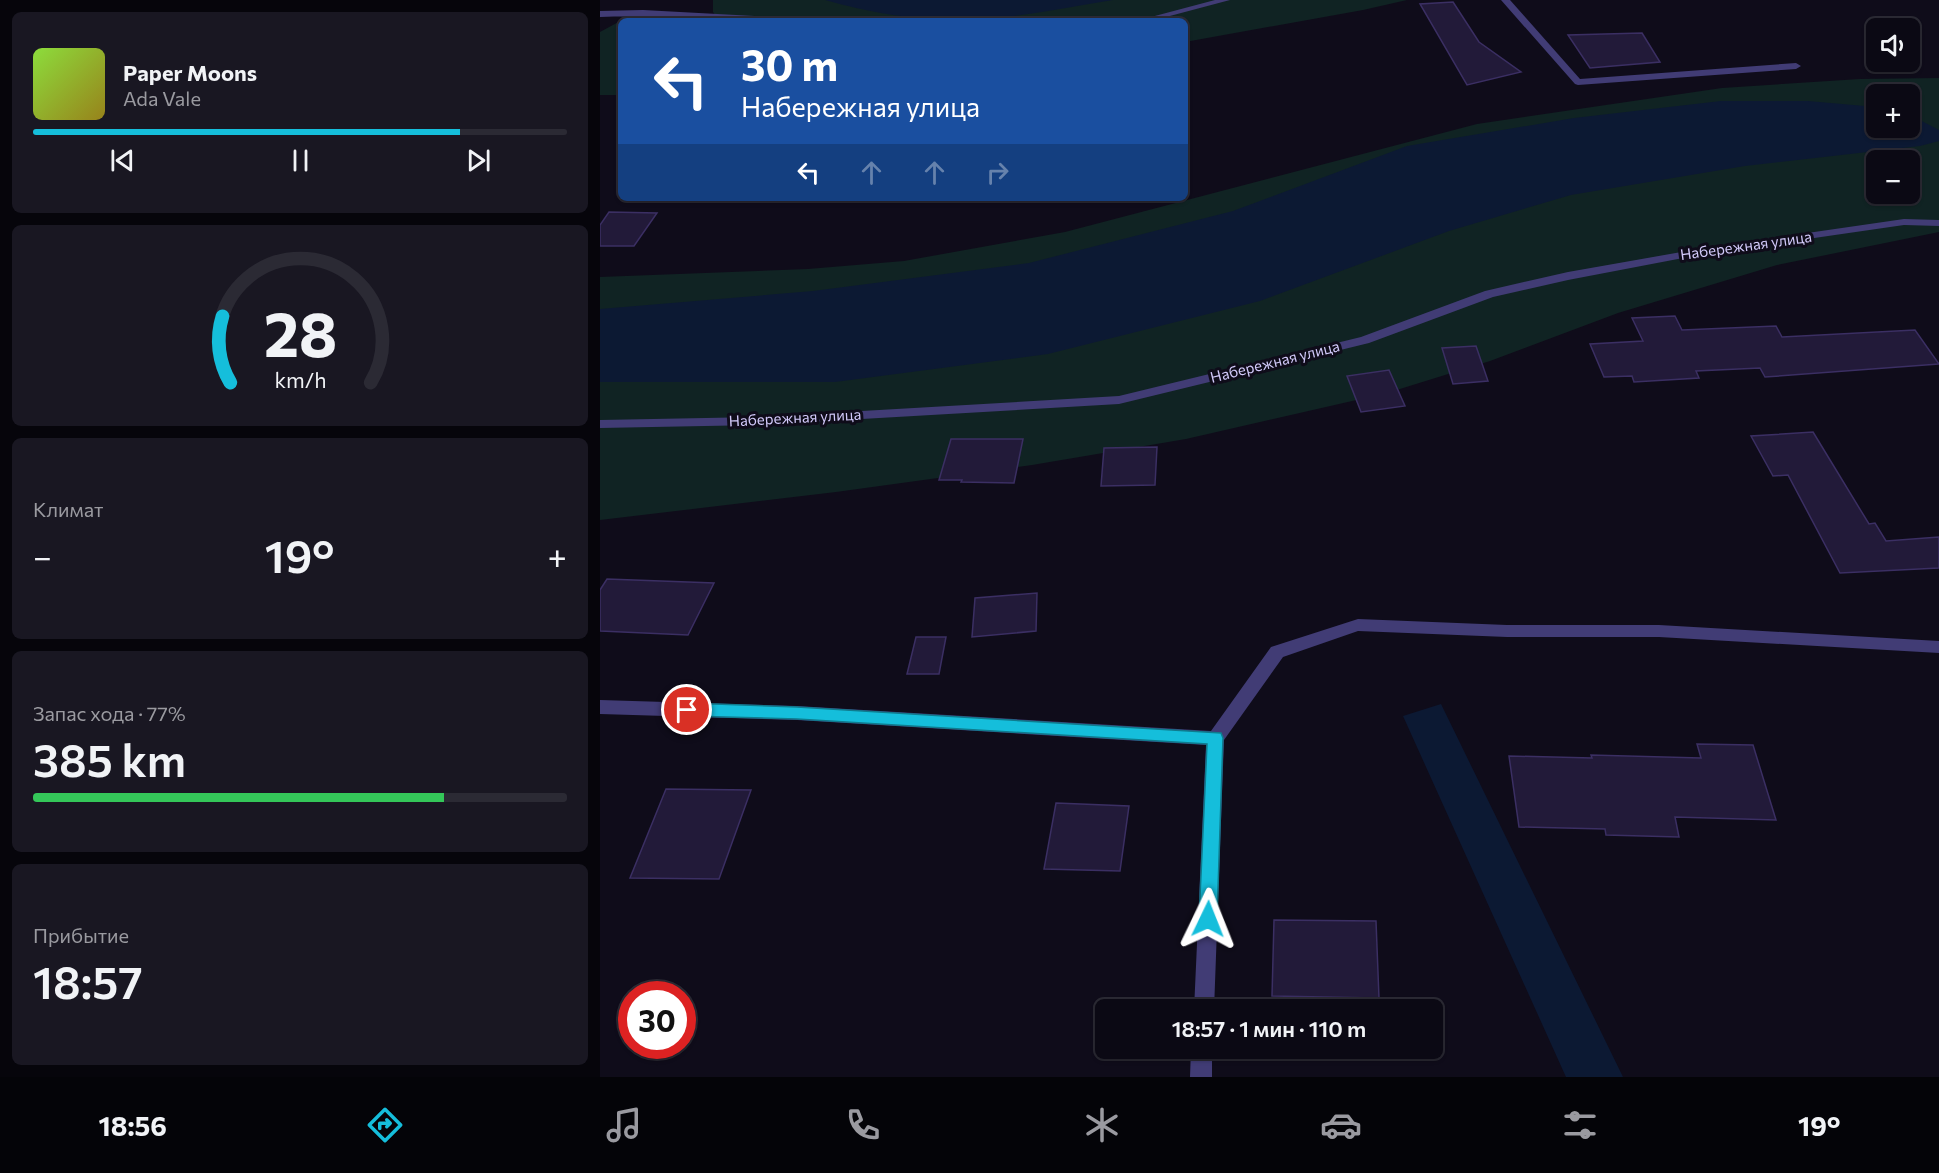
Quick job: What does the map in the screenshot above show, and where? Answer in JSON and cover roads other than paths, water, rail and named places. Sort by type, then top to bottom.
[{"type":"street","points":[[1152,18],[1226,0]]},
{"type":"street","points":[[1505,0],[1578,82],[1796,66]]},
{"type":"street","points":[[600,14],[734,18]]},
{"type":"street","name":"Набережная улица","points":[[600,424],[758,421],[1119,400],[1365,340],[1489,294],[1568,276],[1704,251],[1790,241],[1904,222],[1939,223]]},
{"type":"street","points":[[1204,999],[1215,738],[1277,652],[1358,625],[1507,631],[1659,631],[1939,647]]},
{"type":"street","points":[[600,707],[797,713],[1215,738]]},
{"type":"street","points":[[1201,1077],[1202,1059]]},
{"type":"water","points":[[825,0],[1113,0],[990,18],[918,18],[858,9]]},
{"type":"water","points":[[1721,101],[1808,101],[1866,106],[1866,138],[1920,138],[1920,120],[1939,130],[1939,141],[1920,146],[1866,150],[1866,152],[1745,166],[1571,195],[1449,231],[1260,301],[1048,354],[835,382],[600,382],[600,309],[813,291],[1029,263],[1233,211],[1407,146],[1574,118]]},
{"type":"water","points":[[1441,704],[1623,1077],[1566,1077],[1403,716]]}]
